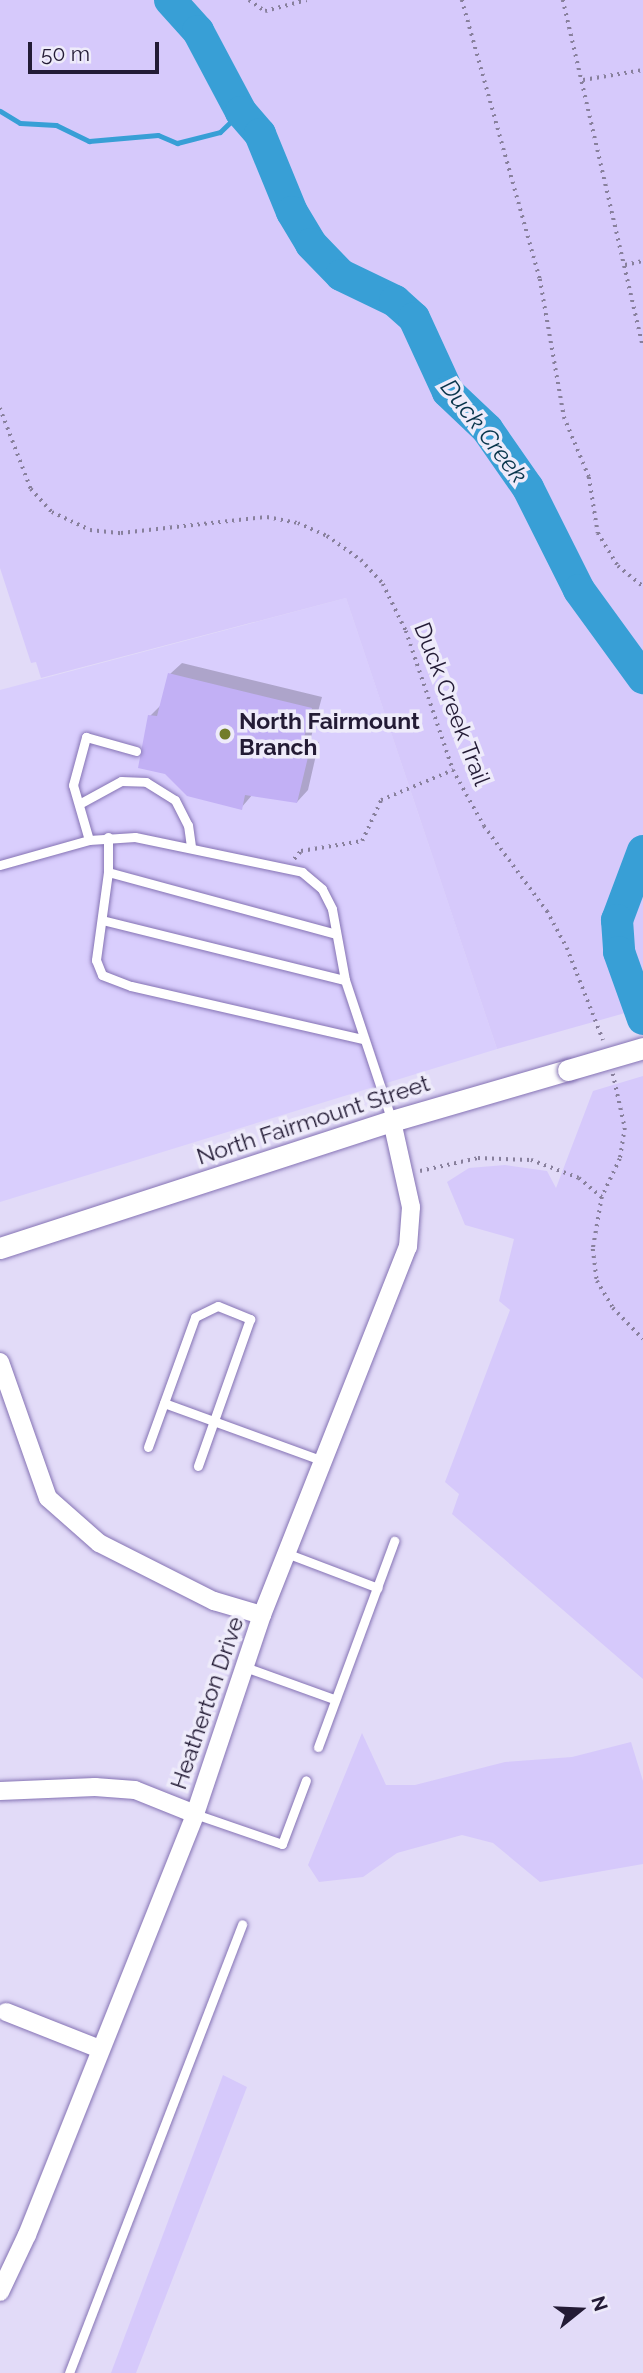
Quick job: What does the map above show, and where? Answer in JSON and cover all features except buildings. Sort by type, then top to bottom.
[{"type":"street","name":"North Fairmount Street","points":[[0,1248],[392,1121],[643,1048]]},
{"type":"street","name":"Heatherton Drive","points":[[0,2292],[27,2235],[195,1814],[262,1615],[321,1460],[408,1247],[411,1207],[392,1121]]},
{"type":"street","points":[[0,1362],[48,1498],[99,1543],[214,1601],[262,1615]]},
{"type":"street","points":[[0,1791],[95,1787],[135,1790],[195,1814]]},
{"type":"street","points":[[6,2012],[100,2049]]},
{"type":"lane","points":[[89,840],[74,785],[86,737],[136,751]]},
{"type":"lane","points":[[79,804],[121,781],[146,782],[175,800],[188,825],[191,846]]},
{"type":"lane","points":[[108,837],[108,872],[96,960],[103,975],[131,986],[363,1039]]},
{"type":"lane","points":[[0,865],[108,837],[191,846],[289,866],[322,889],[332,909],[345,980],[392,1121]]},
{"type":"lane","points":[[108,872],[336,934]]},
{"type":"lane","points":[[102,920],[345,980]]},
{"type":"lane","points":[[148,1447],[195,1317],[218,1306],[250,1319],[198,1466]]},
{"type":"lane","points":[[164,1403],[321,1460]]},
{"type":"lane","points":[[318,1747],[394,1541]]},
{"type":"lane","points":[[286,1553],[378,1588]]},
{"type":"lane","points":[[245,1667],[334,1699]]},
{"type":"lane","points":[[195,1814],[282,1844],[306,1780]]},
{"type":"lane","points":[[69,2373],[242,1924]]},
{"type":"path","points":[[248,0],[265,11],[307,0]]},
{"type":"path","points":[[462,0],[540,279],[564,417],[589,477],[598,533],[618,566],[643,586]]},
{"type":"path","points":[[563,0],[643,346]]},
{"type":"path","points":[[583,80],[643,70]]},
{"type":"path","points":[[625,265],[643,261]]},
{"type":"path","name":"Duck Creek Trail","points":[[0,408],[31,489],[52,512],[90,530],[121,533],[267,517],[298,523],[327,536],[361,560],[383,584],[406,631],[453,770],[484,826],[552,920],[606,1050]]},
{"type":"path","points":[[289,866],[300,851],[362,841],[381,800],[453,770]]},
{"type":"path","points":[[609,1061],[625,1128],[620,1159],[602,1197],[593,1249],[597,1281],[613,1308],[643,1339]]},
{"type":"path","points":[[405,1175],[500,1156],[555,1167],[602,1197]]},
{"type":"shaded area","points":[[0,0],[643,0],[643,1008],[497,1049],[346,598],[41,678],[36,662],[31,663],[0,568]]},
{"type":"shaded area","points":[[346,598],[497,1049],[0,1202],[0,690]]},
{"type":"shaded area","points":[[643,1076],[643,1679],[452,1514],[459,1494],[445,1482],[510,1310],[499,1301],[514,1239],[465,1225],[447,1182],[469,1168],[505,1165],[547,1171],[556,1188],[593,1091]]},
{"type":"shaded area","points":[[362,1733],[386,1785],[415,1785],[505,1762],[572,1757],[631,1742],[643,1781],[643,1864],[540,1882],[493,1843],[462,1835],[397,1853],[363,1877],[319,1882],[308,1865]]},
{"type":"shaded area","points":[[223,2075],[247,2087],[136,2373],[111,2373]]},
{"type":"waterway","name":"Duck Creek","points":[[170,0],[198,31],[241,112],[260,134],[292,212],[311,244],[341,275],[395,301],[414,318],[448,392],[487,429],[528,488],[579,590],[643,678]]},
{"type":"waterway","points":[[0,111],[20,123],[56,125],[89,141],[158,135],[177,143],[220,132],[241,112]]},
{"type":"waterway","name":"Duck Creek","points":[[643,851],[617,920],[619,952],[643,1019]]},
{"type":"place","name":"North Fairmount Branch","points":[[225,734]]}]
